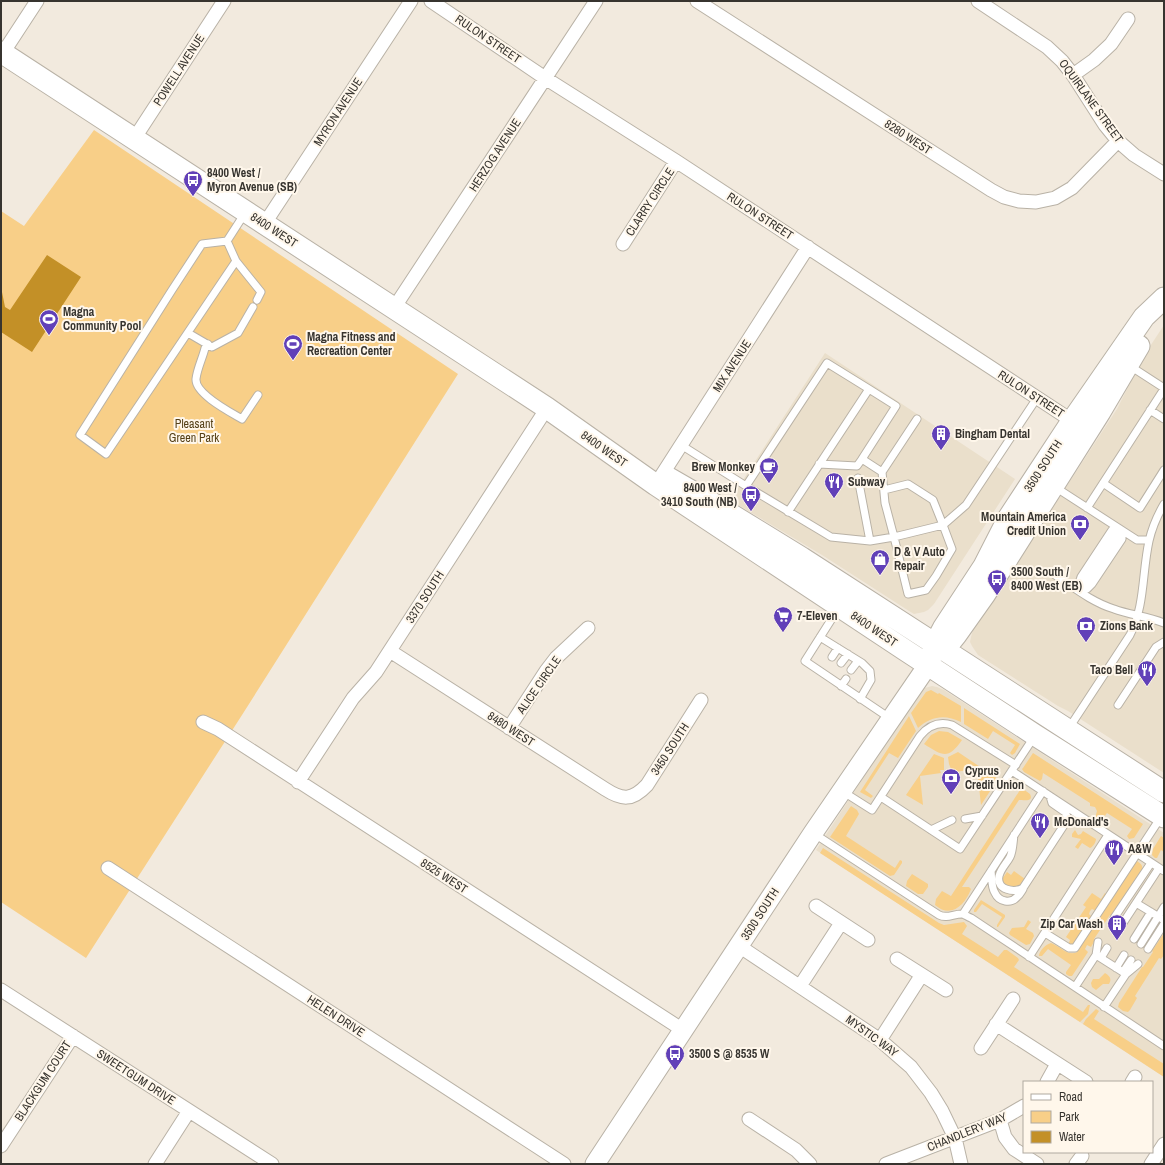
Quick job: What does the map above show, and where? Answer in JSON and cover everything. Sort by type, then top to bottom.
[{"type":"main road","name":"8400 WEST","points":[[2,52],[547,408],[610,446],[839,607],[1035,735],[1163,815]]},
{"type":"main road","name":"3500 SOUTH","points":[[928,665],[939,647],[944,627],[984,566],[1009,516],[1128,365],[1154,323],[1164,298]]},
{"type":"main road","name":"3500 SOUTH","points":[[939,647],[956,635],[985,594],[1053,486],[1080,426],[1144,317],[1164,298]]},
{"type":"main road","name":"8400 WEST","points":[[659,480],[767,536],[1164,792]]},
{"type":"street","points":[[2,52],[38,1]]},
{"type":"street","name":"POWELL AVENUE","points":[[134,139],[224,1]]},
{"type":"street","name":"MYRON AVENUE","points":[[265,224],[411,1]]},
{"type":"street","name":"RULON STREET","points":[[431,1],[545,78],[676,161],[1080,426]]},
{"type":"street","name":"HERZOG AVENUE","points":[[394,308],[596,1]]},
{"type":"street","name":"8280 WEST","points":[[697,1],[1004,197],[1019,201],[1036,202],[1055,198],[1072,188],[1118,141]]},
{"type":"street","name":"OQUIRLANE STREET","points":[[978,1],[1047,47],[1073,74],[1105,125],[1118,141],[1134,155],[1164,174]]},
{"type":"street","points":[[1073,74],[1094,60],[1111,44],[1128,19]]},
{"type":"street","name":"CLARRY CIRCLE","points":[[623,244],[676,161]]},
{"type":"street","name":"MIX AVENUE","points":[[659,480],[808,247]]},
{"type":"street","name":"3370 SOUTH","points":[[298,782],[353,698],[372,677],[390,651],[547,408]]},
{"type":"street","name":"ALICE CIRCLE","points":[[509,728],[556,658],[588,628]]},
{"type":"street","name":"8480 WEST","points":[[390,651],[611,794],[626,798],[634,796]]},
{"type":"street","name":"3500 SOUTH","points":[[595,1164],[813,833],[928,665]]},
{"type":"street","name":"3450 SOUTH","points":[[634,796],[647,785],[701,700]]},
{"type":"street","name":"8525 WEST","points":[[204,722],[683,1030]]},
{"type":"street","name":"HELEN DRIVE","points":[[108,868],[564,1164]]},
{"type":"street","points":[[816,906],[868,940]]},
{"type":"street","points":[[800,986],[841,923]]},
{"type":"street","name":"MYSTIC WAY","points":[[739,946],[880,1040],[911,1067],[931,1093],[942,1111],[954,1138],[961,1164]]},
{"type":"street","points":[[897,959],[921,976],[946,990]]},
{"type":"street","points":[[880,1040],[921,976]]},
{"type":"street","name":"SWEETGUM DRIVE","points":[[1,990],[272,1164]]},
{"type":"street","points":[[981,1048],[1013,999]]},
{"type":"street","points":[[996,1024],[1084,1081]]},
{"type":"street","name":"BLACKGUM COURT","points":[[1,1146],[73,1036]]},
{"type":"street","points":[[1048,1081],[1057,1064]]},
{"type":"street","name":"CHANDLERY WAY","points":[[886,1164],[1000,1120],[1023,1107]]},
{"type":"street","points":[[155,1164],[189,1111]]},
{"type":"street","points":[[749,1118],[796,1150],[810,1164]]},
{"type":"street","points":[[1000,1120],[1005,1137],[1014,1149],[1037,1164]]},
{"type":"street","points":[[1150,1164],[1164,1144]]},
{"type":"lane","points":[[227,241],[246,211]]},
{"type":"lane","points":[[227,241],[236,261],[261,292],[257,300]]},
{"type":"lane","points":[[227,241],[202,244],[80,435],[106,454],[236,261]]},
{"type":"lane","points":[[188,333],[212,347],[238,333],[253,307]]},
{"type":"lane","points":[[208,344],[205,348],[196,380],[201,392],[227,411],[242,419],[258,395]]},
{"type":"lane","points":[[746,486],[827,362],[896,406],[857,466],[819,464]]},
{"type":"lane","points":[[1087,508],[1164,388],[1128,365]]},
{"type":"lane","points":[[788,512],[869,389]]},
{"type":"lane","points":[[681,445],[831,537],[870,541],[894,537],[943,525],[966,505],[1037,398]]},
{"type":"lane","points":[[1150,410],[1164,419]]},
{"type":"lane","points":[[884,490],[908,484],[933,500],[952,549],[926,590],[908,594],[885,503],[882,472],[917,418]]},
{"type":"lane","points":[[862,459],[882,472]]},
{"type":"lane","points":[[1103,483],[1140,508],[1164,470]]},
{"type":"lane","points":[[858,478],[870,541]]},
{"type":"lane","points":[[1053,486],[1137,540],[1149,540]]},
{"type":"lane","points":[[1068,730],[1130,635],[1138,614],[1149,540],[1164,504]]},
{"type":"lane","points":[[1080,591],[1078,583],[1081,577],[1112,530],[1117,528],[1120,529]]},
{"type":"lane","points":[[1080,591],[1087,589],[1092,584],[1122,539],[1120,529]]},
{"type":"lane","points":[[1052,573],[1107,607],[1122,612],[1138,614],[1164,623]]},
{"type":"lane","points":[[839,607],[805,661],[891,719]]},
{"type":"lane","points":[[820,637],[848,654],[870,671],[870,680],[860,698]]},
{"type":"lane","points":[[1118,705],[1156,646],[1164,642]]},
{"type":"lane","points":[[832,657],[838,648]]},
{"type":"lane","points":[[842,663],[848,654]]},
{"type":"lane","points":[[852,670],[858,661]]},
{"type":"lane","points":[[822,673],[826,666]]},
{"type":"lane","points":[[831,679],[836,672]]},
{"type":"lane","points":[[841,686],[846,679]]},
{"type":"lane","points":[[842,791],[872,810],[924,732],[937,724],[952,725],[1014,768],[1050,796],[1161,870],[1136,903],[1123,924]]},
{"type":"lane","points":[[881,797],[960,849],[1035,735]]},
{"type":"lane","points":[[963,914],[1043,791]]},
{"type":"lane","points":[[991,871],[994,891],[999,899],[1006,901],[1015,899],[1068,819],[1065,812],[1052,803],[1050,796]]},
{"type":"lane","points":[[1045,933],[1068,948],[1075,948],[1163,815]]},
{"type":"lane","points":[[966,819],[982,816]]},
{"type":"lane","points":[[931,830],[952,820]]},
{"type":"lane","points":[[813,833],[939,915],[949,917],[963,914],[1164,1046]]},
{"type":"lane","points":[[1014,835],[1011,855],[1001,871],[999,880],[1002,886],[1009,891],[1018,891],[1023,888]]},
{"type":"lane","points":[[1029,957],[1108,835]]},
{"type":"lane","points":[[1114,918],[1151,863]]},
{"type":"lane","points":[[1136,903],[1161,918]]},
{"type":"lane","points":[[1141,944],[1161,918],[1164,907]]},
{"type":"lane","points":[[1134,939],[1151,912]]},
{"type":"lane","points":[[1148,948],[1164,924]]},
{"type":"lane","points":[[1098,942],[1098,956]]},
{"type":"lane","points":[[1075,987],[1098,956],[1107,948]]},
{"type":"lane","points":[[1116,968],[1124,955]]},
{"type":"lane","points":[[1098,956],[1124,973]]},
{"type":"lane","points":[[1104,1007],[1131,960]]},
{"type":"lane","points":[[1124,973],[1138,964]]},
{"type":"shaded area","points":[[1164,325],[1164,773],[978,655],[970,642],[973,630],[1117,409],[1143,357]]},
{"type":"shaded area","points":[[825,353],[1015,479],[934,604],[924,612],[914,614],[822,555],[730,500]]},
{"type":"shaded area","points":[[932,686],[944,690],[1164,833],[1164,1077],[816,850],[919,693],[925,688]]},
{"type":"green space","name":"Pleasant Green Park","points":[[94,130],[458,374],[86,958],[1,902],[1,211],[24,226]]},
{"type":"green space","points":[[931,690],[961,706],[961,722],[944,717],[928,721],[918,728],[911,713],[926,692]]},
{"type":"green space","points":[[964,708],[1020,744],[1015,753],[1012,755],[1010,753],[1015,745],[993,731],[988,739],[964,724]]},
{"type":"green space","points":[[909,716],[916,731],[898,758],[889,753],[865,790],[873,796],[871,798],[860,792]]},
{"type":"green space","points":[[939,731],[948,732],[962,740],[953,751],[945,754],[924,744],[931,735]]},
{"type":"green space","points":[[958,752],[998,779],[981,805],[977,769],[954,772],[954,769],[951,769],[948,757]]},
{"type":"green space","points":[[1033,753],[1143,824],[1134,838],[1129,839],[1127,836],[1132,829],[1107,813],[1104,817],[1102,816],[1096,819],[1097,811],[1095,807],[1090,806],[1090,803],[1043,773],[1040,781],[1024,772],[1022,769]]},
{"type":"green space","points":[[934,754],[944,758],[944,770],[940,770],[941,773],[920,776],[923,805],[906,795]]},
{"type":"green space","points":[[1013,783],[1030,794],[1031,798],[1028,800],[1019,800],[962,887],[969,887],[971,889],[961,905],[947,911],[941,909],[935,905],[936,899],[942,891],[951,896],[1020,790],[1012,785]]},
{"type":"green space","points":[[851,806],[857,810],[859,814],[846,836],[895,868],[900,860],[902,861],[894,875],[890,876],[830,837]]},
{"type":"green space","points":[[1075,830],[1078,835],[1083,831],[1096,839],[1093,846],[1090,848],[1082,843],[1078,849],[1075,847],[1081,839],[1072,837]]},
{"type":"green space","points":[[1161,836],[1164,838],[1164,852],[1161,850],[1157,858],[1155,858],[1152,855],[1153,849]]},
{"type":"green space","points":[[823,848],[939,923],[944,925],[964,922],[967,926],[962,934],[998,957],[1004,950],[1007,950],[1019,960],[1014,967],[1083,1012],[1088,1005],[1090,1005],[1088,1014],[1080,1022],[820,853]]},
{"type":"green space","points":[[1137,861],[1141,865],[1142,870],[1112,916],[1110,915],[1094,939],[1095,940],[1091,947],[1087,945],[1085,949],[1088,952],[1072,976],[1066,974],[1071,965],[1048,949],[1042,956],[1039,956],[1043,948],[1051,943],[1067,952],[1077,952]]},
{"type":"green space","points":[[1014,871],[1025,879],[1018,887],[1005,886],[1002,879],[1007,872],[1011,875]]},
{"type":"green space","points":[[912,874],[928,884],[928,887],[923,894],[918,894],[906,886],[907,881]]},
{"type":"green space","points":[[1092,893],[1101,899],[1105,893],[1106,894],[1096,911],[1092,909],[1090,911],[1089,914],[1092,917],[1073,945],[1068,945],[1070,940],[1066,937],[1086,907],[1083,905]]},
{"type":"green space","points":[[981,900],[1005,915],[998,927],[997,925],[1002,917],[982,904],[976,912],[974,912]]},
{"type":"green space","points":[[1028,920],[1031,922],[1026,929],[1033,933],[1034,936],[1030,944],[1026,945],[1009,933],[1012,928],[1024,927]]},
{"type":"green space","points":[[1164,933],[1164,955],[1161,959],[1159,958],[1135,996],[1137,998],[1130,1010],[1128,1012],[1123,1011],[1118,1007],[1119,1003]]},
{"type":"green space","points":[[1105,973],[1110,978],[1109,984],[1103,984],[1096,990],[1092,987],[1091,983],[1093,979],[1099,979]]},
{"type":"green space","points":[[1096,1009],[1099,1011],[1094,1019],[1164,1064],[1164,1077],[1083,1024]]},
{"type":"water","points":[[47,255],[81,277],[32,352],[1,332],[1,287],[5,307],[10,310]]},
{"type":"place","name":"8400 West / Myron Avenue (SB)","points":[[193,197]]},
{"type":"place","name":"Magna Community Pool","points":[[49,336]]},
{"type":"place","name":"Magna Fitness and Recreation Center","points":[[293,361]]},
{"type":"place","name":"Bingham Dental","points":[[941,451]]},
{"type":"place","name":"Brew Monkey","points":[[769,484]]},
{"type":"place","name":"Subway","points":[[834,499]]},
{"type":"place","name":"8400 West / 3410 South (NB)","points":[[751,512]]},
{"type":"place","name":"Mountain America Credit Union","points":[[1080,541]]},
{"type":"place","name":"D & V Auto Repair","points":[[880,576]]},
{"type":"place","name":"3500 South / 8400 West (EB)","points":[[997,596]]},
{"type":"place","name":"7-Eleven","points":[[783,633]]},
{"type":"place","name":"Zions Bank","points":[[1086,643]]},
{"type":"place","name":"Taco Bell","points":[[1147,687]]},
{"type":"place","name":"Cyprus Credit Union","points":[[951,795]]},
{"type":"place","name":"McDonald's","points":[[1040,839]]},
{"type":"place","name":"A&W","points":[[1114,866]]},
{"type":"place","name":"Zip Car Wash","points":[[1117,941]]},
{"type":"place","name":"3500 S @ 8535 W","points":[[675,1071]]}]
